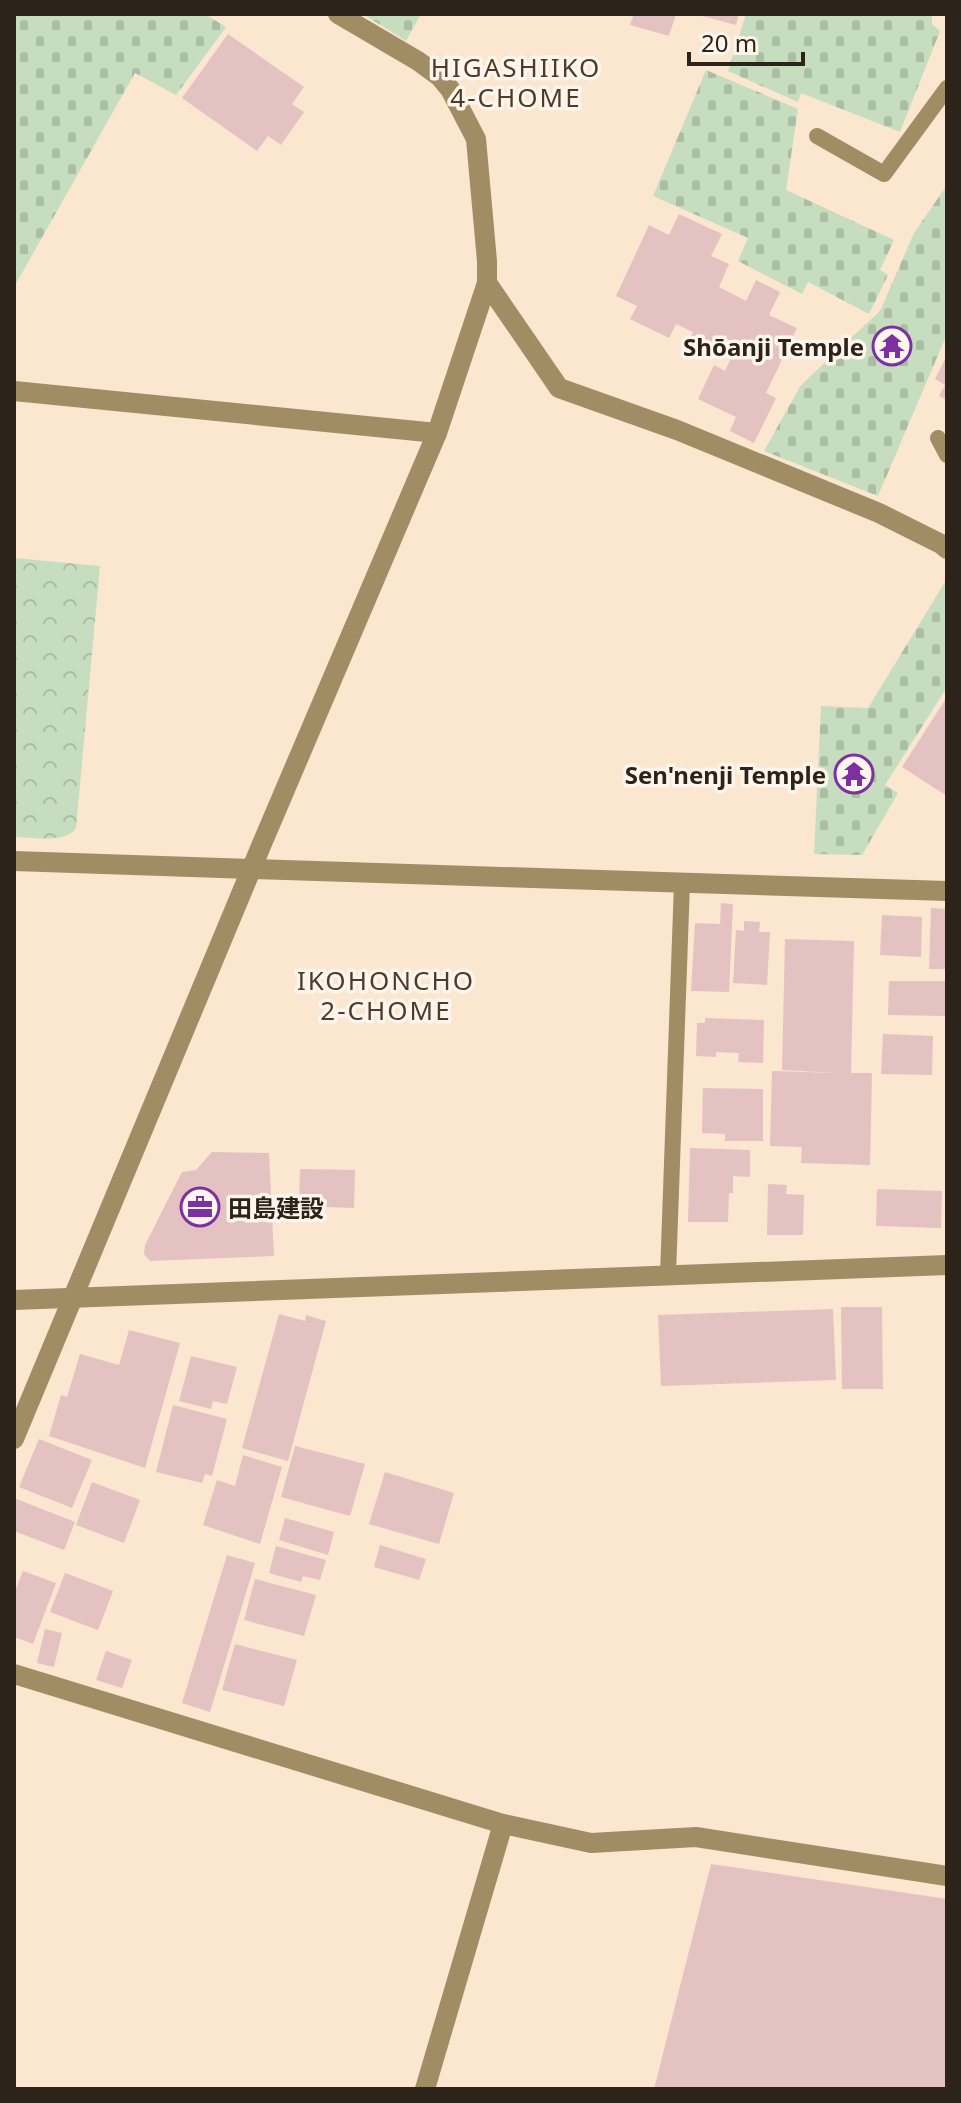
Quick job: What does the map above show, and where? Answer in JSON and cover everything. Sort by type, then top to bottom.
[{"type":"street","points":[[14,1439],[251,869],[437,433],[487,283],[476,139],[450,89],[440,77],[418,61],[338,14]]},
{"type":"street","points":[[487,283],[559,388],[677,430],[879,513],[947,549]]},
{"type":"street","points":[[14,391],[437,433]]},
{"type":"street","points":[[14,861],[947,891]]},
{"type":"street","points":[[14,1300],[947,1265]]},
{"type":"street","points":[[14,1674],[503,1824],[591,1843],[696,1837],[947,1876]]},
{"type":"street","points":[[425,2089],[503,1824]]},
{"type":"lane","points":[[817,136],[884,174],[947,88]]},
{"type":"lane","points":[[938,438],[947,455]]},
{"type":"lane","points":[[668,1275],[682,883]]},
{"type":"green space","points":[[14,14],[205,14],[226,27],[176,95],[135,73],[14,287]]},
{"type":"green space","points":[[363,14],[421,14],[406,41]]},
{"type":"green space","points":[[746,14],[932,14],[932,24],[940,31],[900,132],[801,93],[798,102],[728,71]]},
{"type":"green space","points":[[706,70],[798,109],[786,190],[894,240],[880,270],[888,275],[869,314],[808,282],[802,294],[738,261],[748,238],[653,196]]},
{"type":"green space","name":"Shōanji Temple","points":[[947,185],[947,334],[878,496],[764,451],[801,385],[880,311],[914,233]]},
{"type":"green space","points":[[14,558],[100,566],[76,828],[56,838],[14,837]]},
{"type":"green space","points":[[945,582],[947,687],[885,785],[898,793],[862,855],[814,854],[821,706],[868,708]]},
{"type":"building","points":[[634,14],[676,14],[669,36],[630,25]]},
{"type":"building","points":[[695,14],[739,14],[736,25]]},
{"type":"building","points":[[228,34],[304,87],[292,104],[304,112],[281,145],[268,136],[257,151],[182,98]]},
{"type":"building","points":[[679,214],[722,234],[711,256],[729,264],[719,287],[746,301],[756,280],[780,292],[769,315],[797,328],[766,393],[776,398],[754,443],[730,431],[736,417],[698,399],[714,365],[725,371],[737,344],[725,338],[717,355],[688,341],[693,332],[676,324],[669,338],[630,319],[637,306],[616,296],[649,225],[669,235]]},
{"type":"building","points":[[947,355],[947,400],[939,396],[945,385],[935,379]]},
{"type":"building","points":[[947,697],[947,796],[902,767]]},
{"type":"building","points":[[721,903],[733,904],[729,992],[691,991],[695,923],[720,924]]},
{"type":"building","points":[[931,908],[947,909],[947,969],[929,969]]},
{"type":"building","points":[[882,915],[922,917],[921,957],[880,955]]},
{"type":"building","points":[[744,921],[760,922],[759,932],[770,932],[767,985],[733,983],[736,930],[744,931]]},
{"type":"building","points":[[785,939],[854,941],[851,1073],[872,1073],[870,1165],[801,1163],[802,1147],[770,1146],[772,1071],[836,1073],[782,1070]]},
{"type":"building","points":[[889,981],[947,981],[947,1016],[888,1015]]},
{"type":"building","points":[[705,1018],[764,1020],[763,1063],[738,1062],[739,1053],[716,1052],[716,1057],[696,1056],[697,1023],[705,1023]]},
{"type":"building","points":[[883,1034],[933,1036],[932,1075],[881,1074]]},
{"type":"building","points":[[703,1088],[763,1089],[763,1141],[725,1141],[725,1134],[702,1133]]},
{"type":"building","points":[[690,1148],[750,1150],[750,1177],[733,1176],[728,1222],[688,1222]]},
{"type":"building","points":[[212,1152],[269,1153],[274,1256],[150,1261],[144,1254],[145,1245],[182,1172],[196,1170]]},
{"type":"building","points":[[300,1169],[355,1170],[354,1208],[299,1206]]},
{"type":"building","points":[[768,1184],[787,1185],[786,1194],[804,1195],[803,1235],[767,1235]]},
{"type":"building","points":[[877,1189],[942,1191],[941,1228],[876,1226]]},
{"type":"building","points":[[841,1307],[882,1307],[883,1389],[842,1389]]},
{"type":"building","points":[[833,1309],[836,1380],[661,1386],[658,1315]]},
{"type":"building","points":[[279,1314],[305,1321],[306,1315],[326,1321],[288,1461],[242,1448]]},
{"type":"building","points":[[129,1330],[180,1343],[145,1468],[49,1436],[61,1395],[67,1397],[80,1354],[119,1365]]},
{"type":"building","points":[[191,1356],[237,1367],[227,1404],[213,1401],[211,1409],[179,1401]]},
{"type":"building","points":[[173,1405],[227,1419],[212,1476],[205,1474],[202,1483],[156,1472]]},
{"type":"building","points":[[39,1439],[92,1460],[72,1508],[19,1487]]},
{"type":"building","points":[[295,1446],[365,1464],[350,1516],[281,1497]]},
{"type":"building","points":[[243,1455],[282,1467],[260,1544],[203,1525],[217,1480],[235,1486]]},
{"type":"building","points":[[385,1472],[454,1493],[439,1544],[369,1524]]},
{"type":"building","points":[[92,1482],[140,1500],[124,1543],[76,1525]]},
{"type":"building","points":[[14,1498],[75,1522],[64,1550],[14,1531]]},
{"type":"building","points":[[285,1518],[334,1532],[328,1555],[279,1540]]},
{"type":"building","points":[[380,1545],[426,1559],[419,1580],[374,1567]]},
{"type":"building","points":[[276,1546],[326,1560],[320,1580],[303,1576],[301,1582],[269,1573]]},
{"type":"building","points":[[227,1555],[255,1563],[210,1712],[182,1703]]},
{"type":"building","points":[[23,1571],[56,1583],[33,1644],[14,1637],[14,1594]]},
{"type":"building","points":[[65,1573],[113,1591],[98,1630],[50,1612]]},
{"type":"building","points":[[255,1579],[316,1595],[304,1636],[244,1620]]},
{"type":"building","points":[[45,1629],[62,1633],[54,1667],[37,1663]]},
{"type":"building","points":[[235,1644],[297,1660],[284,1706],[222,1690]]},
{"type":"building","points":[[106,1651],[132,1660],[122,1688],[96,1680]]},
{"type":"building","points":[[711,1864],[947,1899],[947,2089],[654,2089]]},
{"type":"place","name":"Shōanji Temple","points":[[892,346]]},
{"type":"place","name":"Sen'nenji Temple","points":[[854,774]]},
{"type":"place","name":"田島建設","points":[[200,1207]]},
{"type":"district","name":"HIGASHIIKO 4-CHOME","points":[[516,82]]},
{"type":"district","name":"IKOHONCHO 2-CHOME","points":[[386,995]]}]
